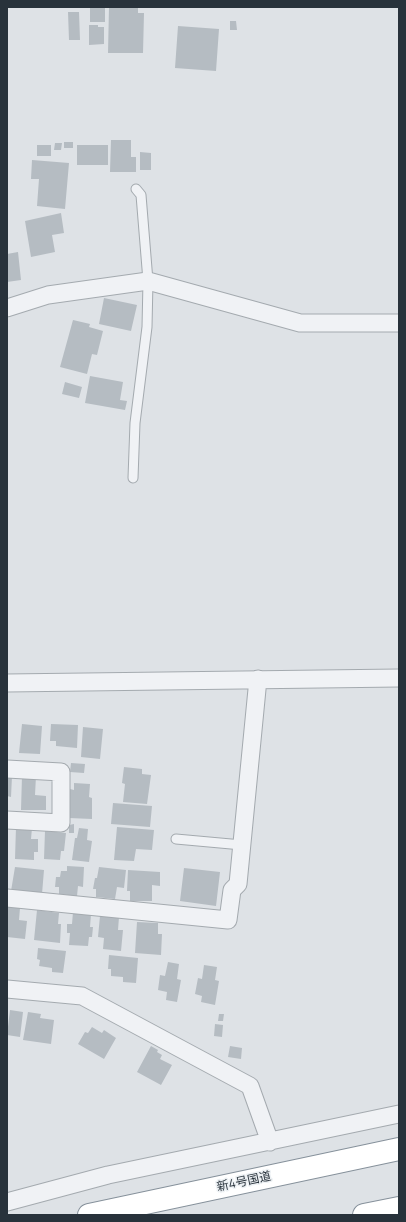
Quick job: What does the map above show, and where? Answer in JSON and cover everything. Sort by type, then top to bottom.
[{"type":"highway","name":"新4号国道","points":[[89,1215],[399,1149]]},
{"type":"highway","points":[[364,1215],[399,1208]]},
{"type":"street","points":[[7,308],[48,295],[148,281],[300,323],[399,323]]},
{"type":"street","points":[[7,683],[399,678]]},
{"type":"street","points":[[7,898],[228,920],[232,890],[238,884],[258,679]]},
{"type":"street","points":[[7,769],[61,772],[61,823],[7,820]]},
{"type":"street","points":[[7,989],[82,996],[250,1086],[270,1142]]},
{"type":"street","points":[[7,1202],[108,1175],[399,1114]]},
{"type":"lane","points":[[133,478],[134,423],[147,327],[148,281],[141,195],[136,189]]},
{"type":"lane","points":[[176,839],[242,845]]},
{"type":"building","points":[[90,7],[105,7],[105,22],[90,22]]},
{"type":"building","points":[[109,7],[138,7],[138,13],[144,13],[143,53],[108,53]]},
{"type":"building","points":[[68,12],[79,12],[80,40],[69,40]]},
{"type":"building","points":[[230,21],[236,21],[237,30],[230,30]]},
{"type":"building","points":[[89,25],[104,27],[104,44],[89,45]]},
{"type":"building","points":[[178,26],[219,29],[216,71],[175,68]]},
{"type":"building","points":[[111,140],[131,140],[131,157],[136,157],[136,172],[110,172]]},
{"type":"building","points":[[64,142],[73,142],[73,148],[64,148]]},
{"type":"building","points":[[55,143],[62,143],[61,150],[54,150]]},
{"type":"building","points":[[37,145],[51,145],[51,156],[37,156]]},
{"type":"building","points":[[77,145],[108,145],[108,165],[77,165]]},
{"type":"building","points":[[140,152],[151,153],[151,170],[140,170]]},
{"type":"building","points":[[32,160],[69,163],[65,209],[37,206],[39,179],[31,179]]},
{"type":"building","points":[[61,213],[64,233],[52,235],[55,252],[31,257],[25,221]]},
{"type":"building","points":[[18,252],[21,280],[7,282],[7,254]]},
{"type":"building","points":[[104,298],[137,305],[131,331],[99,324]]},
{"type":"building","points":[[73,320],[90,324],[89,327],[103,331],[97,355],[92,354],[87,374],[60,367]]},
{"type":"building","points":[[90,376],[123,382],[120,400],[127,401],[125,410],[85,403]]},
{"type":"building","points":[[65,382],[82,387],[79,398],[62,394]]},
{"type":"building","points":[[22,724],[42,726],[40,754],[19,753]]},
{"type":"building","points":[[51,724],[78,725],[77,748],[56,746],[56,741],[50,741]]},
{"type":"building","points":[[83,727],[103,729],[100,759],[81,757]]},
{"type":"building","points":[[71,763],[85,764],[84,773],[70,772]]},
{"type":"building","points":[[124,767],[142,769],[142,774],[151,775],[147,804],[123,802],[125,784],[122,783]]},
{"type":"building","points":[[7,776],[12,776],[11,797],[7,796]]},
{"type":"building","points":[[22,776],[36,776],[35,795],[46,796],[46,810],[21,810]]},
{"type":"building","points":[[74,783],[90,784],[89,797],[92,798],[92,819],[69,818],[70,789],[74,790]]},
{"type":"building","points":[[113,803],[152,806],[150,827],[111,824]]},
{"type":"building","points":[[74,824],[74,833],[69,833],[69,825]]},
{"type":"building","points":[[16,827],[32,828],[31,839],[38,839],[38,852],[34,852],[34,860],[15,859]]},
{"type":"building","points":[[117,827],[154,830],[152,850],[136,849],[134,861],[114,860]]},
{"type":"building","points":[[79,828],[88,829],[87,840],[92,841],[89,862],[72,860],[75,838],[77,838]]},
{"type":"building","points":[[45,831],[66,833],[64,851],[61,851],[60,860],[44,859]]},
{"type":"building","points":[[67,866],[84,867],[83,887],[78,886],[77,896],[59,894],[59,887],[55,887],[56,877],[60,877],[61,871],[67,871]]},
{"type":"building","points":[[15,867],[44,870],[42,894],[11,891]]},
{"type":"building","points":[[99,867],[126,870],[124,888],[117,887],[115,899],[96,897],[96,889],[93,889]]},
{"type":"building","points":[[184,868],[220,872],[216,906],[180,901]]},
{"type":"building","points":[[128,870],[160,872],[160,886],[152,885],[152,901],[130,901],[130,891],[127,891]]},
{"type":"building","points":[[7,907],[20,908],[19,920],[27,921],[25,939],[7,937]]},
{"type":"building","points":[[37,910],[59,913],[58,924],[61,924],[60,943],[34,940]]},
{"type":"building","points":[[73,912],[91,914],[90,927],[93,927],[92,937],[89,937],[88,946],[69,945],[70,933],[67,933],[67,924],[72,924]]},
{"type":"building","points":[[100,916],[119,917],[118,930],[123,930],[121,951],[103,949],[104,938],[98,937]]},
{"type":"building","points":[[137,922],[158,923],[158,934],[162,934],[161,955],[135,953]]},
{"type":"building","points":[[38,948],[66,951],[63,973],[52,972],[52,968],[39,966],[40,960],[37,959]]},
{"type":"building","points":[[109,955],[138,958],[136,983],[123,982],[123,977],[111,976],[111,969],[108,969]]},
{"type":"building","points":[[168,962],[179,964],[177,979],[181,980],[177,1002],[166,1000],[167,992],[158,990],[160,975],[165,976]]},
{"type":"building","points":[[204,965],[217,967],[215,980],[219,981],[215,1005],[201,1002],[202,996],[195,994],[198,978],[202,979]]},
{"type":"building","points":[[10,1010],[23,1012],[20,1037],[7,1035]]},
{"type":"building","points":[[28,1012],[41,1014],[40,1018],[54,1020],[51,1044],[23,1040]]},
{"type":"building","points":[[219,1014],[224,1014],[223,1021],[218,1021]]},
{"type":"building","points":[[215,1024],[223,1025],[222,1037],[214,1036]]},
{"type":"building","points":[[92,1027],[102,1033],[104,1030],[116,1038],[104,1059],[78,1044],[85,1032],[88,1033]]},
{"type":"building","points":[[151,1046],[158,1050],[157,1052],[162,1055],[160,1059],[172,1065],[161,1085],[137,1072]]},
{"type":"building","points":[[230,1046],[242,1048],[241,1059],[228,1057]]}]
